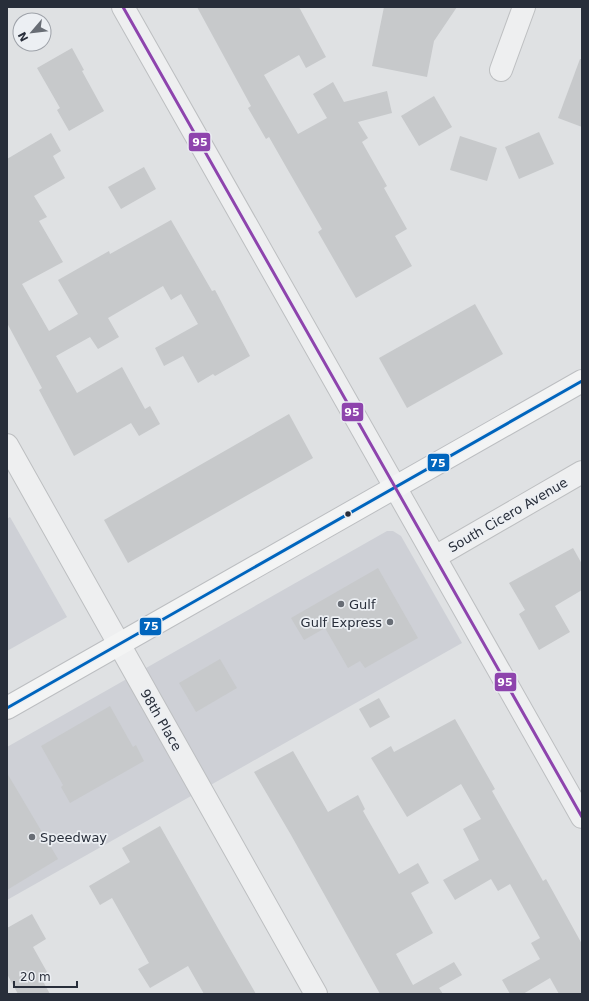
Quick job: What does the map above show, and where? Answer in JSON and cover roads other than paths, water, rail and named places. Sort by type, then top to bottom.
[{"type":"main road","points":[[7,708],[582,381]]},
{"type":"street","points":[[123,7],[582,817]]},
{"type":"street","points":[[501,70],[524,7]]},
{"type":"street","name":"98th Place","points":[[7,445],[316,994]]},
{"type":"street","name":"South Cicero Avenue","points":[[435,557],[582,472]]},
{"type":"place","name":"Gulf","points":[[341,604]]},
{"type":"place","name":"Gulf Express","points":[[390,622]]},
{"type":"place","name":"Speedway","points":[[32,837]]}]
